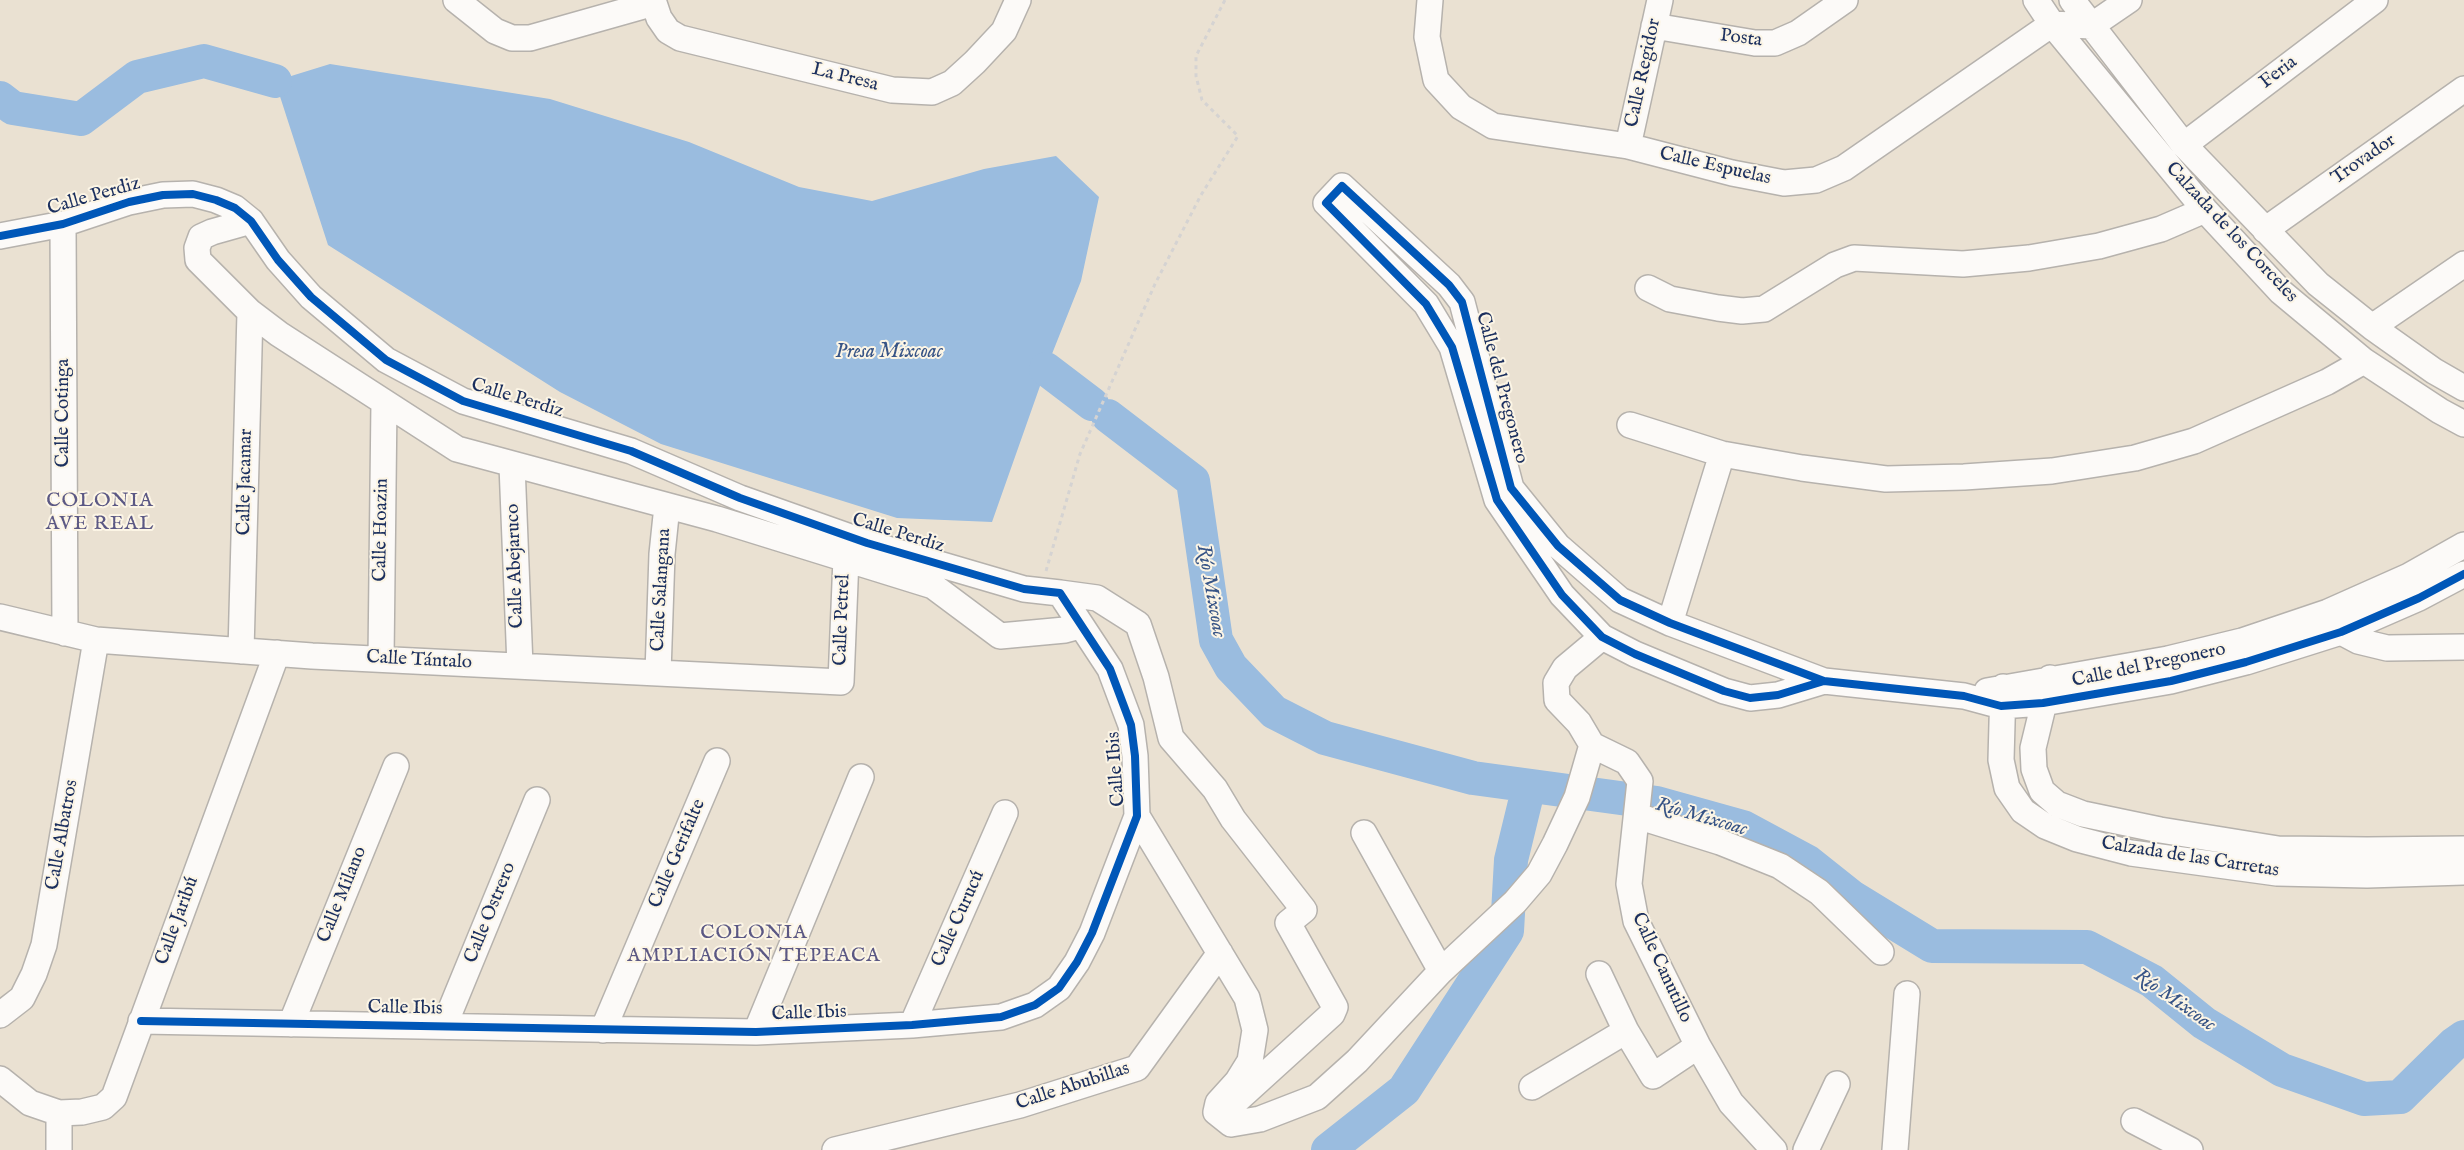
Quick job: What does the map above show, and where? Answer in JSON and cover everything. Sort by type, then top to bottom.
[{"type":"street","points":[[456,0],[495,31],[512,38],[530,38],[654,2]]},
{"type":"street","name":"La Presa","points":[[654,2],[659,18],[668,31],[680,38],[892,90],[932,92],[952,83],[1004,31],[1018,0]]},
{"type":"street","name":"Calle Espuelas","points":[[1430,0],[1427,37],[1436,80],[1461,107],[1493,126],[1628,146],[1732,174],[1784,183],[1816,180],[1844,168],[2052,24]]},
{"type":"street","name":"Calle Regidor","points":[[1628,146],[1660,0]]},
{"type":"street","name":"Posta","points":[[1654,26],[1755,43],[1775,43],[1798,33],[1845,0]]},
{"type":"street","name":"Calzada de los Corceles","points":[[2036,0],[2052,24],[2205,210],[2281,292],[2364,361],[2440,411],[2464,424]]},
{"type":"street","name":"Calzada de los Corceles","points":[[2072,0],[2184,145],[2318,284],[2372,327],[2434,371],[2464,388]]},
{"type":"street","points":[[2052,24],[2091,26],[2129,0]]},
{"type":"street","name":"Feria","points":[[2184,145],[2375,0]]},
{"type":"street","name":"Trovador","points":[[2264,230],[2464,89]]},
{"type":"street","name":"Calle del Pregonero","points":[[1824,680],[1778,695],[1750,698],[1724,691],[1634,654],[1602,638],[1562,595],[1497,500],[1452,347],[1426,304],[1326,203],[1342,186],[1449,285],[1462,302],[1511,488],[1558,546],[1620,600],[1670,623],[1824,680],[1964,696],[2002,696],[2043,703],[2171,681],[2246,662],[2341,632],[2419,598],[2464,574]]},
{"type":"street","name":"Calle Perdiz","points":[[0,236],[63,224],[129,202],[163,195],[193,194],[229,206],[252,221],[278,260],[311,297],[386,360],[463,401],[631,451],[740,498],[867,543],[1024,589],[1063,605],[1065,630],[1000,636],[933,586],[846,558],[667,506],[457,449],[279,334],[250,312],[198,260],[197,248],[201,238],[212,232],[252,221]]},
{"type":"street","points":[[1648,288],[1670,299],[1718,308],[1742,311],[1764,309],[1835,265],[1854,258],[1963,264],[2029,258],[2108,244],[2161,229],[2205,210]]},
{"type":"street","name":"Calle Cotinga","points":[[63,224],[65,633]]},
{"type":"street","points":[[2372,327],[2464,264]]},
{"type":"street","name":"Calle Jacamar","points":[[241,651],[250,312]]},
{"type":"street","points":[[1630,425],[1722,454],[1802,468],[1886,479],[1964,477],[2052,471],[2136,458],[2194,441],[2327,382],[2364,361]]},
{"type":"street","name":"Calle Hoazin","points":[[381,659],[384,402]]},
{"type":"street","points":[[1670,623],[1722,454]]},
{"type":"street","name":"Calle Abejaruco","points":[[512,465],[520,666]]},
{"type":"street","name":"Calle Salangana","points":[[658,673],[662,554],[667,506]]},
{"type":"street","name":"Calle del Pregonero","points":[[2002,696],[2050,678],[2168,659],[2242,641],[2328,612],[2410,576],[2464,545]]},
{"type":"street","name":"Calle Petrel","points":[[841,682],[846,558]]},
{"type":"street","points":[[1063,605],[1097,598],[1138,624],[1156,677],[1171,738],[1215,789],[1233,819],[1304,910],[1288,924],[1334,1003],[1332,1014],[1220,1116]]},
{"type":"street","name":"Calle Ibis","points":[[140,1021],[756,1032],[912,1026],[1001,1017],[1035,1005],[1059,988],[1077,962],[1092,933],[1137,816],[1135,756],[1131,726],[1110,669],[1063,605]]},
{"type":"street","name":"Calle Tántalo","points":[[0,617],[96,640],[381,659],[841,682]]},
{"type":"street","points":[[2341,632],[2358,641],[2387,648],[2464,647]]},
{"type":"street","points":[[1137,816],[1247,998],[1255,1030],[1250,1061],[1237,1082],[1218,1103],[1216,1112],[1231,1124],[1260,1118],[1317,1097],[1357,1061],[1449,964],[1515,902],[1539,874],[1577,797],[1592,746],[1579,722],[1558,700],[1556,683],[1565,668],[1602,638]]},
{"type":"street","name":"Calle Albatros","points":[[0,1015],[22,998],[34,974],[44,945],[96,640]]},
{"type":"street","name":"Calle Jaribú","points":[[0,1079],[30,1103],[59,1112],[82,1112],[103,1107],[114,1097],[140,1021],[277,653]]},
{"type":"street","name":"Calzada de las Carretas","points":[[2050,678],[2033,748],[2034,769],[2042,791],[2057,804],[2083,814],[2160,830],[2278,849],[2464,849]]},
{"type":"street","name":"Calzada de las Carretas","points":[[2002,696],[2001,760],[2007,788],[2023,811],[2045,826],[2078,839],[2131,853],[2277,872],[2367,875],[2464,872]]},
{"type":"street","name":"Calle Canutillo","points":[[1592,746],[1627,762],[1640,781],[1629,884],[1636,921],[1698,1046],[1731,1103],[1774,1150]]},
{"type":"street","name":"Calle Gerifalte","points":[[603,1030],[717,760]]},
{"type":"street","name":"Calle Milano","points":[[291,1024],[396,766]]},
{"type":"street","points":[[756,1032],[861,777]]},
{"type":"street","name":"Calle Ostrero","points":[[444,1026],[537,800]]},
{"type":"street","name":"Calle Curucú","points":[[912,1026],[1005,813]]},
{"type":"street","points":[[1637,816],[1720,842],[1780,866],[1819,892],[1881,952]]},
{"type":"street","points":[[1364,833],[1449,964]]},
{"type":"street","name":"Calle Abubillas","points":[[835,1150],[1020,1105],[1137,1068],[1220,953]]},
{"type":"street","points":[[1599,974],[1626,1031],[1652,1076],[1698,1046]]},
{"type":"street","points":[[1896,1150],[1907,994]]},
{"type":"street","points":[[1532,1087],[1626,1031]]},
{"type":"street","points":[[1806,1150],[1837,1084]]},
{"type":"street","points":[[59,1112],[59,1150]]},
{"type":"street","points":[[2134,1121],[2190,1150]]},
{"type":"path","points":[[1063,605],[1084,445],[1155,284],[1202,195],[1238,136],[1202,100],[1196,76],[1196,56],[1226,0]]},
{"type":"water","name":"Presa Mixcoac","points":[[330,64],[550,99],[689,142],[799,187],[872,201],[984,169],[1056,156],[1099,197],[1081,281],[1046,369],[992,522],[897,518],[661,444],[560,392],[328,245],[275,81]]},
{"type":"waterway","points":[[0,98],[13,108],[81,119],[137,77],[204,61],[275,81]]},
{"type":"waterway","name":"Río Mixcoac","points":[[1046,369],[1092,404]]},
{"type":"waterway","name":"Río Mixcoac","points":[[1108,416],[1193,481],[1216,640],[1231,667],[1274,712],[1325,738],[1473,778],[1657,803],[1743,827],[1808,862],[1852,897],[1932,946],[2087,947],[2152,981],[2204,1023],[2282,1070],[2364,1099],[2400,1097],[2454,1044],[2464,1037]]},
{"type":"waterway","points":[[1328,1150],[1404,1090],[1507,931],[1511,860],[1529,786]]},
{"type":"cycle path","points":[[1824,681],[1778,695],[1750,698],[1724,691],[1635,654],[1602,637],[1562,595],[1497,500],[1452,347],[1426,304],[1326,203],[1342,186],[1449,285],[1462,302],[1511,488],[1558,546],[1620,600],[1670,623],[1824,681],[1964,696],[2001,706],[2043,703],[2171,681],[2246,662],[2341,632],[2419,598],[2464,574]]},
{"type":"cycle path","points":[[0,236],[63,224],[129,202],[163,195],[193,194],[216,200],[235,208],[251,221],[278,260],[311,297],[386,360],[463,401],[631,451],[740,498],[867,543],[1024,589],[1060,593],[1110,669],[1131,725],[1135,756],[1137,816],[1092,933],[1077,962],[1059,988],[1035,1005],[1001,1017],[912,1025],[756,1032],[141,1021]]},
{"type":"district","name":"COLONIA AVE REAL","points":[[100,514]]},
{"type":"district","name":"COLONIA AMPLIACIÓN TEPEACA","points":[[754,946]]}]
